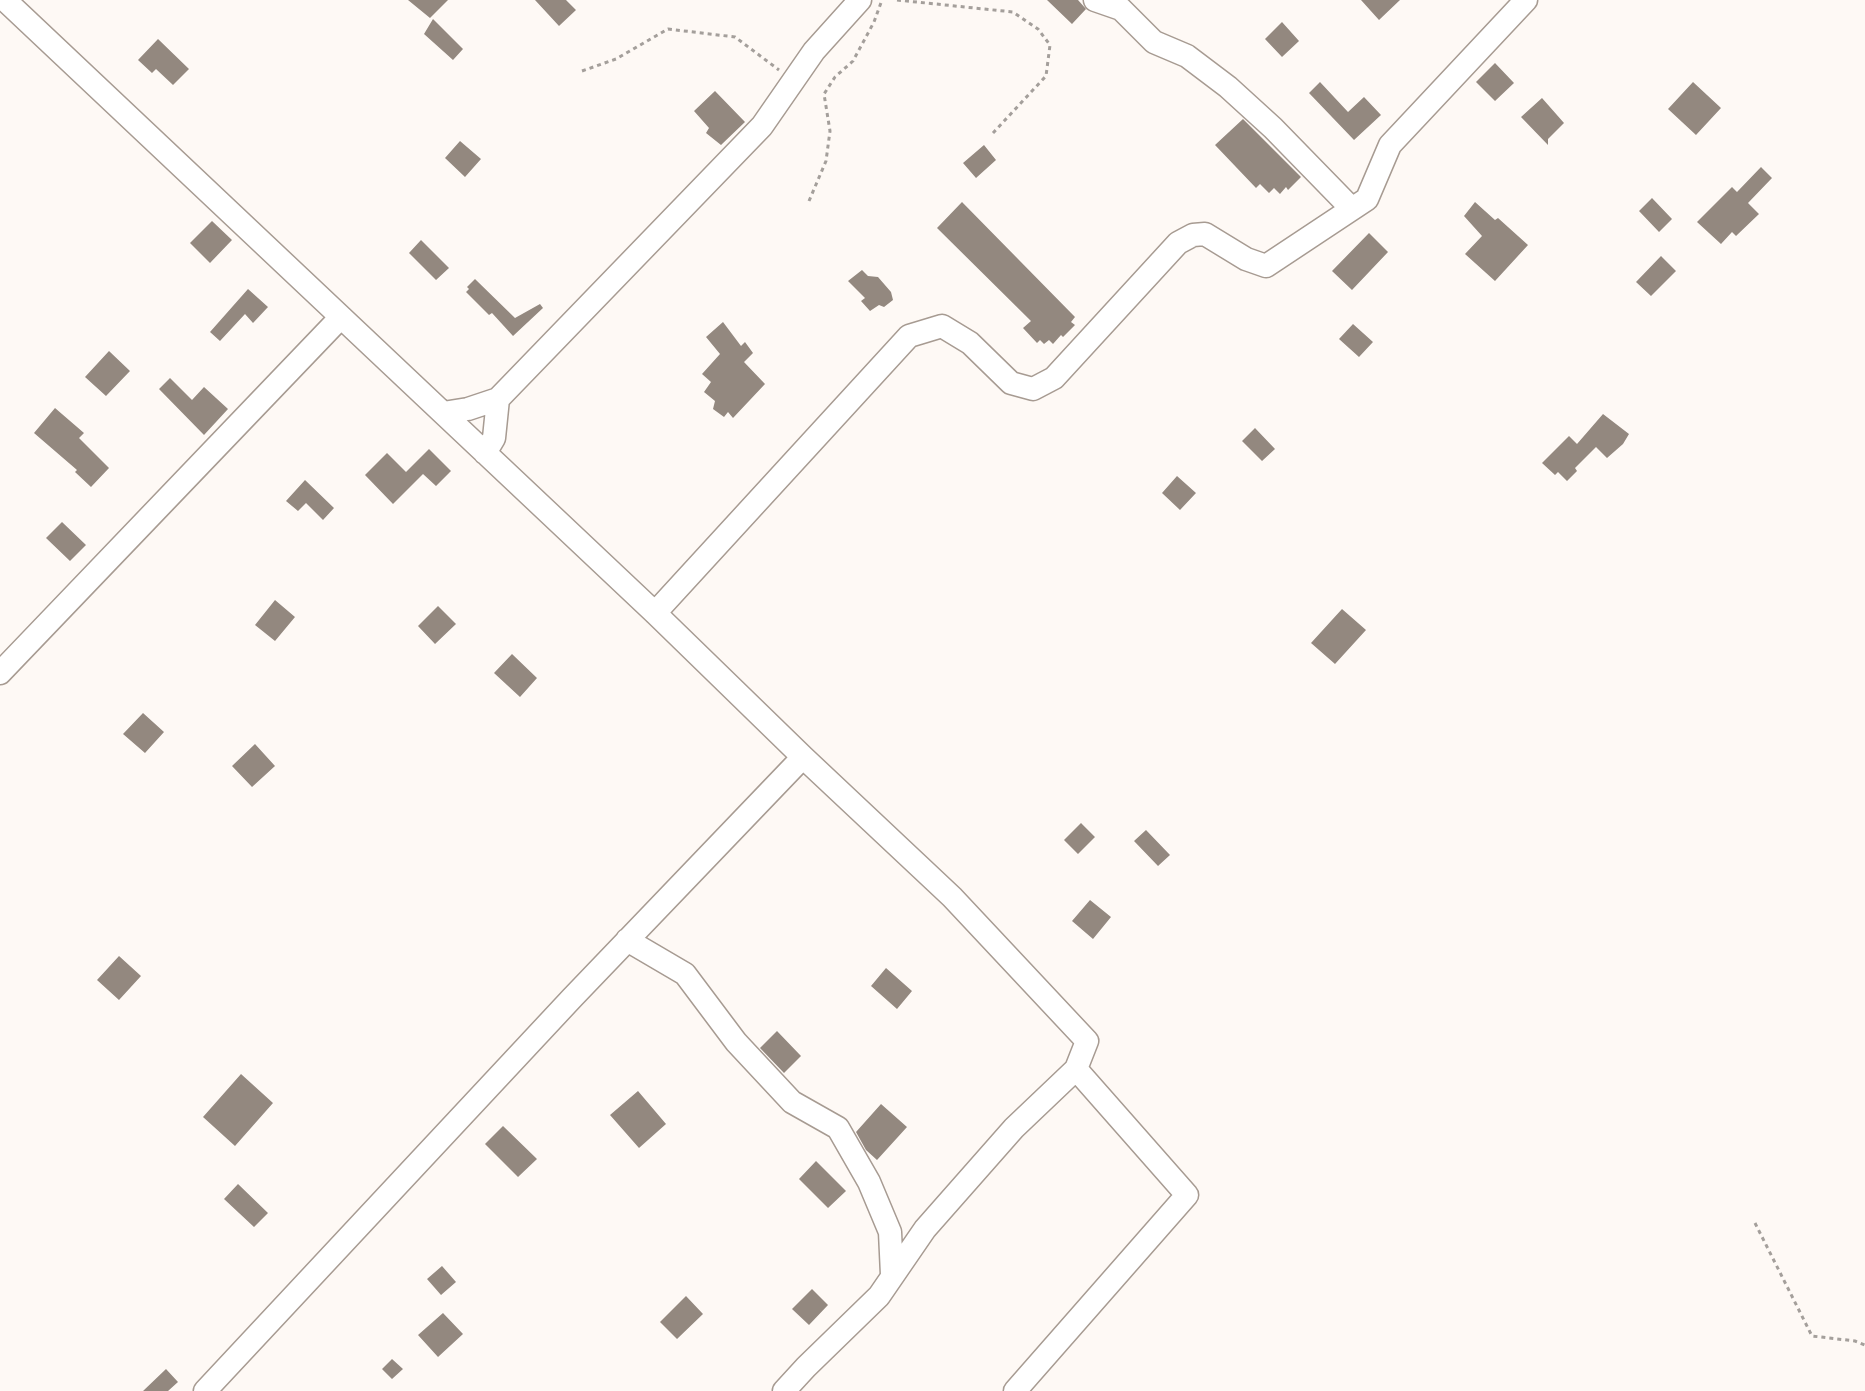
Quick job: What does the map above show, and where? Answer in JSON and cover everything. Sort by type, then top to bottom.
[{"type":"street","points":[[5,0],[655,613],[803,757],[952,897],[1087,1041],[1076,1069],[1014,1128],[925,1229],[879,1296],[784,1391]]},
{"type":"street","points":[[444,414],[498,400],[762,126],[814,51],[860,0]]},
{"type":"street","points":[[1095,0],[1121,10],[1154,42],[1187,56],[1228,87],[1273,128],[1352,209]]},
{"type":"street","points":[[655,613],[909,336],[942,326],[970,343],[1011,383],[1033,389],[1054,378],[1178,243],[1193,235],[1205,234],[1246,259],[1266,266],[1367,200],[1390,146],[1526,0]]},
{"type":"street","points":[[0,673],[342,318]]},
{"type":"street","points":[[485,453],[494,438],[498,400]]},
{"type":"street","points":[[206,1391],[627,940],[803,757]]},
{"type":"street","points":[[627,940],[685,974],[736,1042],[792,1102],[838,1128],[870,1182],[890,1232],[892,1275]]},
{"type":"street","points":[[1015,1391],[1187,1195],[1076,1069]]},
{"type":"path","points":[[809,201],[826,161],[830,131],[824,94],[835,77],[852,60],[874,22],[882,0]]},
{"type":"path","points":[[897,0],[1013,12],[1038,30],[1050,45],[1046,76],[993,133]]},
{"type":"path","points":[[582,71],[616,59],[668,29],[735,37],[793,81]]},
{"type":"path","points":[[1755,1223],[1812,1336],[1855,1341],[1865,1345]]},
{"type":"building","points":[[408,0],[448,0],[430,18]]},
{"type":"building","points":[[535,0],[566,0],[576,10],[559,26]]},
{"type":"building","points":[[1047,0],[1078,0],[1086,9],[1072,24]]},
{"type":"building","points":[[1361,0],[1400,0],[1379,20]]},
{"type":"building","points":[[433,19],[463,49],[453,60],[424,34]]},
{"type":"building","points":[[1282,22],[1299,41],[1282,57],[1265,39]]},
{"type":"building","points":[[158,39],[189,69],[173,85],[156,69],[152,73],[138,60]]},
{"type":"building","points":[[1495,63],[1514,83],[1495,101],[1476,82]]},
{"type":"building","points":[[1320,82],[1348,112],[1364,97],[1381,115],[1354,140],[1309,93]]},
{"type":"building","points":[[1693,82],[1721,108],[1696,135],[1668,109]]},
{"type":"building","points":[[715,91],[745,122],[721,145],[706,133],[709,128],[694,111]]},
{"type":"building","points":[[1542,98],[1564,123],[1548,139],[1548,145],[1521,117]]},
{"type":"building","points":[[1243,119],[1301,177],[1288,190],[1286,187],[1280,194],[1274,188],[1269,193],[1260,184],[1256,188],[1215,145]]},
{"type":"building","points":[[460,141],[481,159],[465,177],[445,158]]},
{"type":"building","points":[[984,145],[996,160],[976,178],[963,163]]},
{"type":"building","points":[[1761,167],[1772,178],[1748,203],[1759,214],[1736,236],[1732,232],[1721,244],[1697,222],[1732,187],[1737,192]]},
{"type":"building","points":[[1652,198],[1672,219],[1659,232],[1639,211]]},
{"type":"building","points":[[962,202],[1075,317],[1071,322],[1075,325],[1063,337],[1061,335],[1053,344],[1049,340],[1044,344],[1040,340],[1037,343],[1023,328],[1031,321],[937,228]]},
{"type":"building","points":[[1475,202],[1495,220],[1498,218],[1528,245],[1495,281],[1465,254],[1482,236],[1464,216]]},
{"type":"building","points":[[212,221],[232,240],[210,263],[190,243]]},
{"type":"building","points":[[1369,233],[1388,252],[1352,290],[1332,271]]},
{"type":"building","points":[[421,240],[449,268],[436,280],[409,253]]},
{"type":"building","points":[[1661,256],[1676,271],[1651,296],[1636,282]]},
{"type":"building","points":[[862,270],[868,276],[878,277],[891,292],[893,300],[884,307],[879,305],[870,311],[861,301],[865,298],[848,281]]},
{"type":"building","points":[[475,279],[515,318],[540,304],[543,308],[513,336],[492,313],[489,315],[466,292],[469,289],[467,287]]},
{"type":"building","points":[[248,289],[268,307],[253,323],[245,314],[220,341],[210,332]]},
{"type":"building","points":[[723,322],[741,346],[745,342],[753,353],[744,362],[765,384],[733,418],[728,412],[724,417],[713,409],[715,401],[704,392],[711,382],[702,374],[720,354],[706,337]]},
{"type":"building","points":[[1353,324],[1373,342],[1359,357],[1339,339]]},
{"type":"building","points":[[109,351],[130,371],[106,396],[85,377]]},
{"type":"building","points":[[170,378],[192,400],[204,387],[228,409],[204,435],[159,389]]},
{"type":"building","points":[[55,408],[84,433],[79,438],[109,468],[91,487],[75,472],[77,470],[34,433]]},
{"type":"building","points":[[1603,414],[1629,434],[1623,444],[1607,458],[1596,447],[1575,468],[1577,471],[1567,481],[1558,472],[1555,475],[1542,463],[1569,436],[1577,444]]},
{"type":"building","points":[[1255,428],[1275,449],[1262,461],[1242,441]]},
{"type":"building","points":[[429,449],[451,471],[436,486],[423,474],[393,504],[365,475],[387,453],[406,472]]},
{"type":"building","points":[[1177,476],[1196,493],[1180,510],[1162,493]]},
{"type":"building","points":[[305,480],[334,508],[323,520],[306,503],[298,511],[286,501]]},
{"type":"building","points":[[62,522],[86,545],[70,561],[46,538]]},
{"type":"building","points":[[275,600],[295,617],[275,641],[255,625]]},
{"type":"building","points":[[438,606],[456,624],[435,644],[418,626]]},
{"type":"building","points":[[1342,609],[1366,630],[1335,664],[1311,643]]},
{"type":"building","points":[[512,654],[537,678],[520,697],[494,673]]},
{"type":"building","points":[[143,713],[164,732],[145,753],[123,734]]},
{"type":"building","points":[[255,744],[275,766],[252,787],[232,766]]},
{"type":"building","points":[[1081,823],[1095,837],[1078,854],[1064,840]]},
{"type":"building","points":[[1146,830],[1170,855],[1158,866],[1134,841]]},
{"type":"building","points":[[1090,900],[1111,917],[1093,939],[1072,921]]},
{"type":"building","points":[[119,956],[141,976],[119,1000],[97,980]]},
{"type":"building","points":[[886,968],[912,991],[897,1009],[871,986]]},
{"type":"building","points":[[777,1031],[801,1056],[784,1073],[760,1048]]},
{"type":"building","points":[[241,1074],[273,1103],[235,1146],[203,1117]]},
{"type":"building","points":[[638,1091],[666,1124],[639,1148],[610,1115]]},
{"type":"building","points":[[881,1104],[907,1127],[877,1160],[866,1150],[856,1132]]},
{"type":"building","points":[[503,1126],[537,1159],[518,1177],[485,1144]]},
{"type":"building","points":[[816,1161],[846,1191],[828,1208],[799,1179]]},
{"type":"building","points":[[238,1184],[268,1213],[254,1227],[224,1199]]},
{"type":"building","points":[[442,1266],[456,1282],[441,1295],[427,1279]]},
{"type":"building","points":[[812,1289],[828,1305],[809,1325],[792,1309]]},
{"type":"building","points":[[686,1296],[703,1314],[677,1339],[660,1322]]},
{"type":"building","points":[[443,1313],[463,1334],[438,1357],[418,1335]]},
{"type":"building","points":[[392,1359],[403,1369],[392,1379],[382,1369]]},
{"type":"building","points":[[166,1369],[178,1382],[168,1391],[143,1391]]}]
